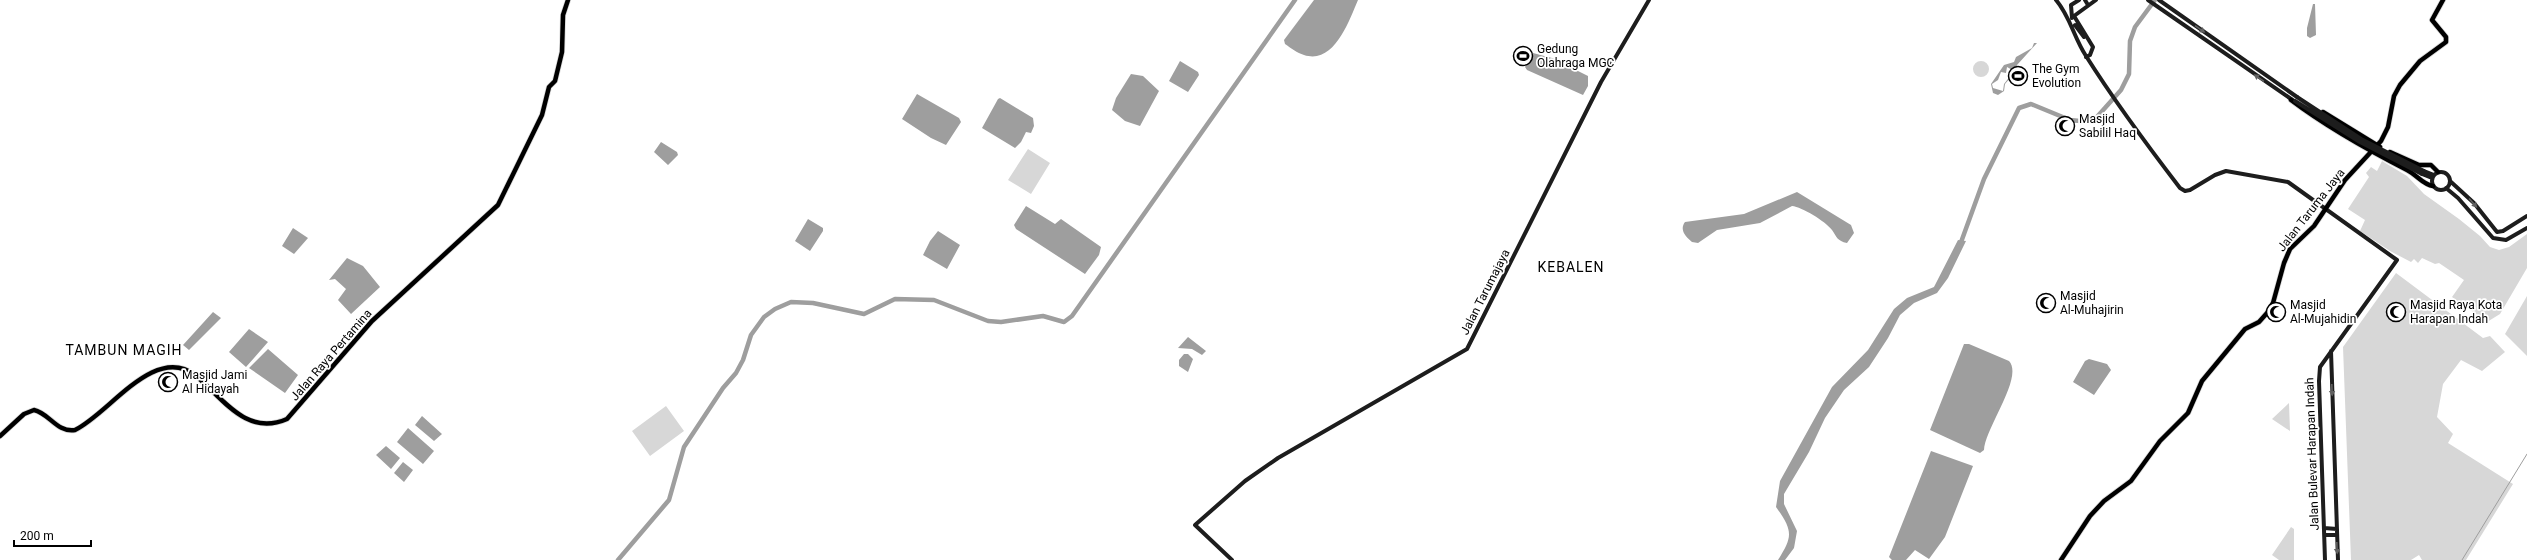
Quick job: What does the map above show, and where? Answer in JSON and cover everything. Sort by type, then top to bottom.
[{"type":"main road","name":"Jalan Raya Pertamina","points":[[0,436],[24,414],[34,410],[43,413],[62,428],[75,430],[129,387],[160,369],[175,366],[188,369],[249,421],[268,424],[287,419],[372,321],[498,205],[542,115],[549,87],[555,81],[562,52],[563,15],[568,0]]},
{"type":"main road","name":"Jalan Taruma Jaya","points":[[2061,560],[2090,516],[2104,501],[2132,481],[2155,446],[2188,413],[2202,381],[2245,329],[2259,322],[2267,313],[2273,303],[2284,262],[2290,249],[2311,230],[2327,209],[2345,180],[2378,145],[2388,127],[2397,90],[2420,62],[2446,40],[2446,37],[2432,20],[2443,0]]},
{"type":"main road","points":[[2294,98],[2378,145],[2419,165],[2431,165],[2435,175]]},
{"type":"main road","points":[[2294,98],[2334,131],[2407,170],[2426,184],[2433,186]]},
{"type":"street","name":"Jalan Tarumajaya","points":[[1232,560],[1195,525],[1245,481],[1278,458],[1466,349],[1601,82],[1649,0]]},
{"type":"street","points":[[2056,0],[2064,12],[2076,40],[2086,57],[2117,102],[2183,191],[2190,190],[2226,171],[2291,183],[2327,209]]},
{"type":"street","points":[[2079,0],[2071,5],[2069,9],[2074,24],[2092,47],[2089,52],[2083,52]]},
{"type":"street","points":[[2084,0],[2088,5]]},
{"type":"street","points":[[2086,57],[2090,55],[2093,47],[2074,16],[2096,0]]},
{"type":"street","points":[[2148,0],[2231,59],[2361,139],[2423,172],[2435,175],[2446,173],[2450,181],[2474,203],[2497,232],[2503,231],[2527,216]]},
{"type":"street","points":[[2159,0],[2235,53],[2294,98]]},
{"type":"street","points":[[2231,59],[2235,53]]},
{"type":"street","points":[[2435,175],[2433,186],[2437,189],[2446,188],[2463,203],[2493,238],[2506,240],[2527,228]]},
{"type":"street","points":[[2446,188],[2450,181]]},
{"type":"street","name":"Jalan Bulevar Harapan Indah","points":[[2325,560],[2319,381],[2321,364],[2397,260],[2327,209]]},
{"type":"street","points":[[2503,231],[2506,240]]},
{"type":"street","name":"Jalan Bulevar Harapan Indah","points":[[2331,351],[2338,560]]},
{"type":"street","points":[[2324,528],[2337,529]]},
{"type":"street","points":[[2324,534],[2337,535]]},
{"type":"shaded area","points":[[1314,0],[1358,0],[1339,39],[1332,48],[1324,54],[1315,56],[1299,53],[1285,44],[1284,40]]},
{"type":"shaded area","points":[[2313,4],[2315,4],[2316,35],[2310,38],[2307,36],[2307,28]]},
{"type":"shaded area","points":[[2034,43],[2037,43],[2017,65],[2016,71],[2005,84],[2004,91],[1998,95],[1993,93],[1991,84],[2004,65],[2014,62],[2016,57],[2032,48]],"holes":[[[2007,67],[2014,71],[2004,84],[2003,91],[1993,88],[1992,84],[1998,80],[2001,72],[2006,73]]]},
{"type":"shaded area","points":[[1533,53],[1552,58],[1588,76],[1588,86],[1583,95],[1527,70],[1525,67]]},
{"type":"shaded area","points":[[1180,61],[1198,72],[1199,75],[1188,92],[1169,81]]},
{"type":"shaded area","points":[[1981,61],[1988,66],[1989,69],[1984,76],[1981,77],[1974,72],[1973,69],[1978,62]]},
{"type":"shaded area","points":[[1131,74],[1143,76],[1159,91],[1140,126],[1125,121],[1112,110],[1116,98]]},
{"type":"shaded area","points":[[917,94],[959,118],[961,122],[946,145],[931,138],[902,119]]},
{"type":"shaded area","points":[[1000,98],[1033,118],[1034,126],[1031,133],[1026,132],[1021,142],[1015,148],[982,128],[998,99]]},
{"type":"shaded area","points":[[661,142],[677,152],[678,155],[668,165],[654,152]]},
{"type":"shaded area","points":[[1028,149],[1050,163],[1031,194],[1008,180]]},
{"type":"shaded area","points":[[2382,161],[2407,176],[2424,194],[2459,219],[2480,236],[2490,247],[2499,250],[2509,247],[2527,234],[2527,268],[2500,314],[2487,322],[2452,297],[2464,280],[2439,263],[2435,264],[2422,258],[2418,263],[2414,259],[2411,262],[2390,251],[2360,231],[2365,220],[2348,209],[2369,177],[2366,173],[2371,167],[2377,171]]},
{"type":"shaded area","points":[[1797,192],[1851,225],[1854,233],[1847,243],[1839,240],[1829,226],[1819,219],[1801,209],[1792,206],[1760,223],[1717,230],[1698,243],[1692,242],[1683,231],[1683,225],[1685,222],[1744,214]]},
{"type":"shaded area","points":[[1026,206],[1055,224],[1061,219],[1101,247],[1099,255],[1085,274],[1016,229],[1014,225]]},
{"type":"shaded area","points":[[808,219],[823,228],[823,231],[810,251],[795,241]]},
{"type":"shaded area","points":[[293,228],[308,238],[294,254],[282,246]]},
{"type":"shaded area","points":[[938,231],[960,245],[947,269],[923,255],[930,241]]},
{"type":"shaded area","points":[[1958,240],[1966,241],[1948,278],[1937,293],[1914,303],[1900,315],[1888,338],[1869,367],[1844,390],[1825,418],[1809,452],[1784,494],[1784,504],[1797,531],[1794,548],[1785,560],[1778,560],[1786,545],[1789,534],[1786,522],[1776,507],[1780,481],[1832,387],[1868,350],[1894,309],[1907,298],[1934,287]]},
{"type":"shaded area","points":[[347,258],[363,266],[380,287],[351,314],[338,300],[346,289],[335,279],[329,280]]},
{"type":"shaded area","points":[[2396,273],[2483,338],[2490,336],[2505,352],[2482,371],[2461,360],[2443,384],[2437,417],[2453,434],[2448,443],[2513,484],[2466,560],[2422,560],[2419,555],[2411,560],[2351,560],[2343,347]]},
{"type":"shaded area","points":[[2527,296],[2527,356],[2505,334]]},
{"type":"shaded area","points":[[213,312],[221,318],[189,350],[183,345]]},
{"type":"shaded area","points":[[249,329],[268,342],[246,367],[229,352]]},
{"type":"shaded area","points":[[1188,337],[1206,351],[1202,355],[1192,349],[1178,348]]},
{"type":"shaded area","points":[[1964,344],[1969,344],[2009,361],[2012,369],[2012,379],[2008,390],[1990,429],[1984,450],[1980,453],[1930,430]]},
{"type":"shaded area","points":[[268,349],[298,375],[285,393],[249,368]]},
{"type":"shaded area","points":[[1184,354],[1188,354],[1193,359],[1188,372],[1179,366],[1179,360]]},
{"type":"shaded area","points":[[2089,359],[2107,364],[2111,370],[2094,395],[2073,382],[2085,361]]},
{"type":"shaded area","points":[[2289,403],[2290,431],[2272,419]]},
{"type":"shaded area","points":[[666,406],[684,431],[650,456],[632,431]]},
{"type":"shaded area","points":[[422,416],[442,434],[434,441],[415,425]]},
{"type":"shaded area","points":[[408,428],[434,451],[423,464],[397,442]]},
{"type":"shaded area","points":[[386,446],[400,458],[391,469],[376,455]]},
{"type":"shaded area","points":[[1931,451],[1973,466],[1945,537],[1929,559],[1915,550],[1906,560],[1892,560],[1889,557]]},
{"type":"shaded area","points":[[403,462],[413,470],[404,482],[394,473]]},
{"type":"shaded area","points":[[2291,527],[2294,529],[2294,560],[2279,560],[2272,555]]},
{"type":"waterway","points":[[618,560],[669,500],[684,447],[723,388],[736,373],[743,360],[751,335],[764,317],[775,309],[791,302],[813,303],[864,314],[895,299],[934,300],[988,321],[1001,322],[1043,316],[1064,322],[1072,316],[1295,0]]},
{"type":"waterway","points":[[1960,245],[1984,179],[2019,108],[2031,104],[2070,120],[2080,121],[2096,118],[2121,90],[2129,74],[2130,41],[2135,27],[2155,0]]},
{"type":"waterway","points":[[2462,560],[2527,454]]},
{"type":"place","name":"Gedung Olahraga MGC","points":[[1523,56]]},
{"type":"place","name":"The Gym Evolution","points":[[2018,76]]},
{"type":"place","name":"Masjid Sabilil Haq","points":[[2065,126]]},
{"type":"place","name":"Masjid Al-Muhajirin","points":[[2046,303]]},
{"type":"place","name":"Masjid Al-Mujahidin","points":[[2276,312]]},
{"type":"place","name":"Masjid Raya Kota Harapan Indah","points":[[2396,312]]},
{"type":"place","name":"Masjid Jami Al Hidayah","points":[[168,382]]},
{"type":"district","name":"KEBALEN","points":[[1571,267]]},
{"type":"district","name":"TAMBUN MAGIH","points":[[124,350]]}]
